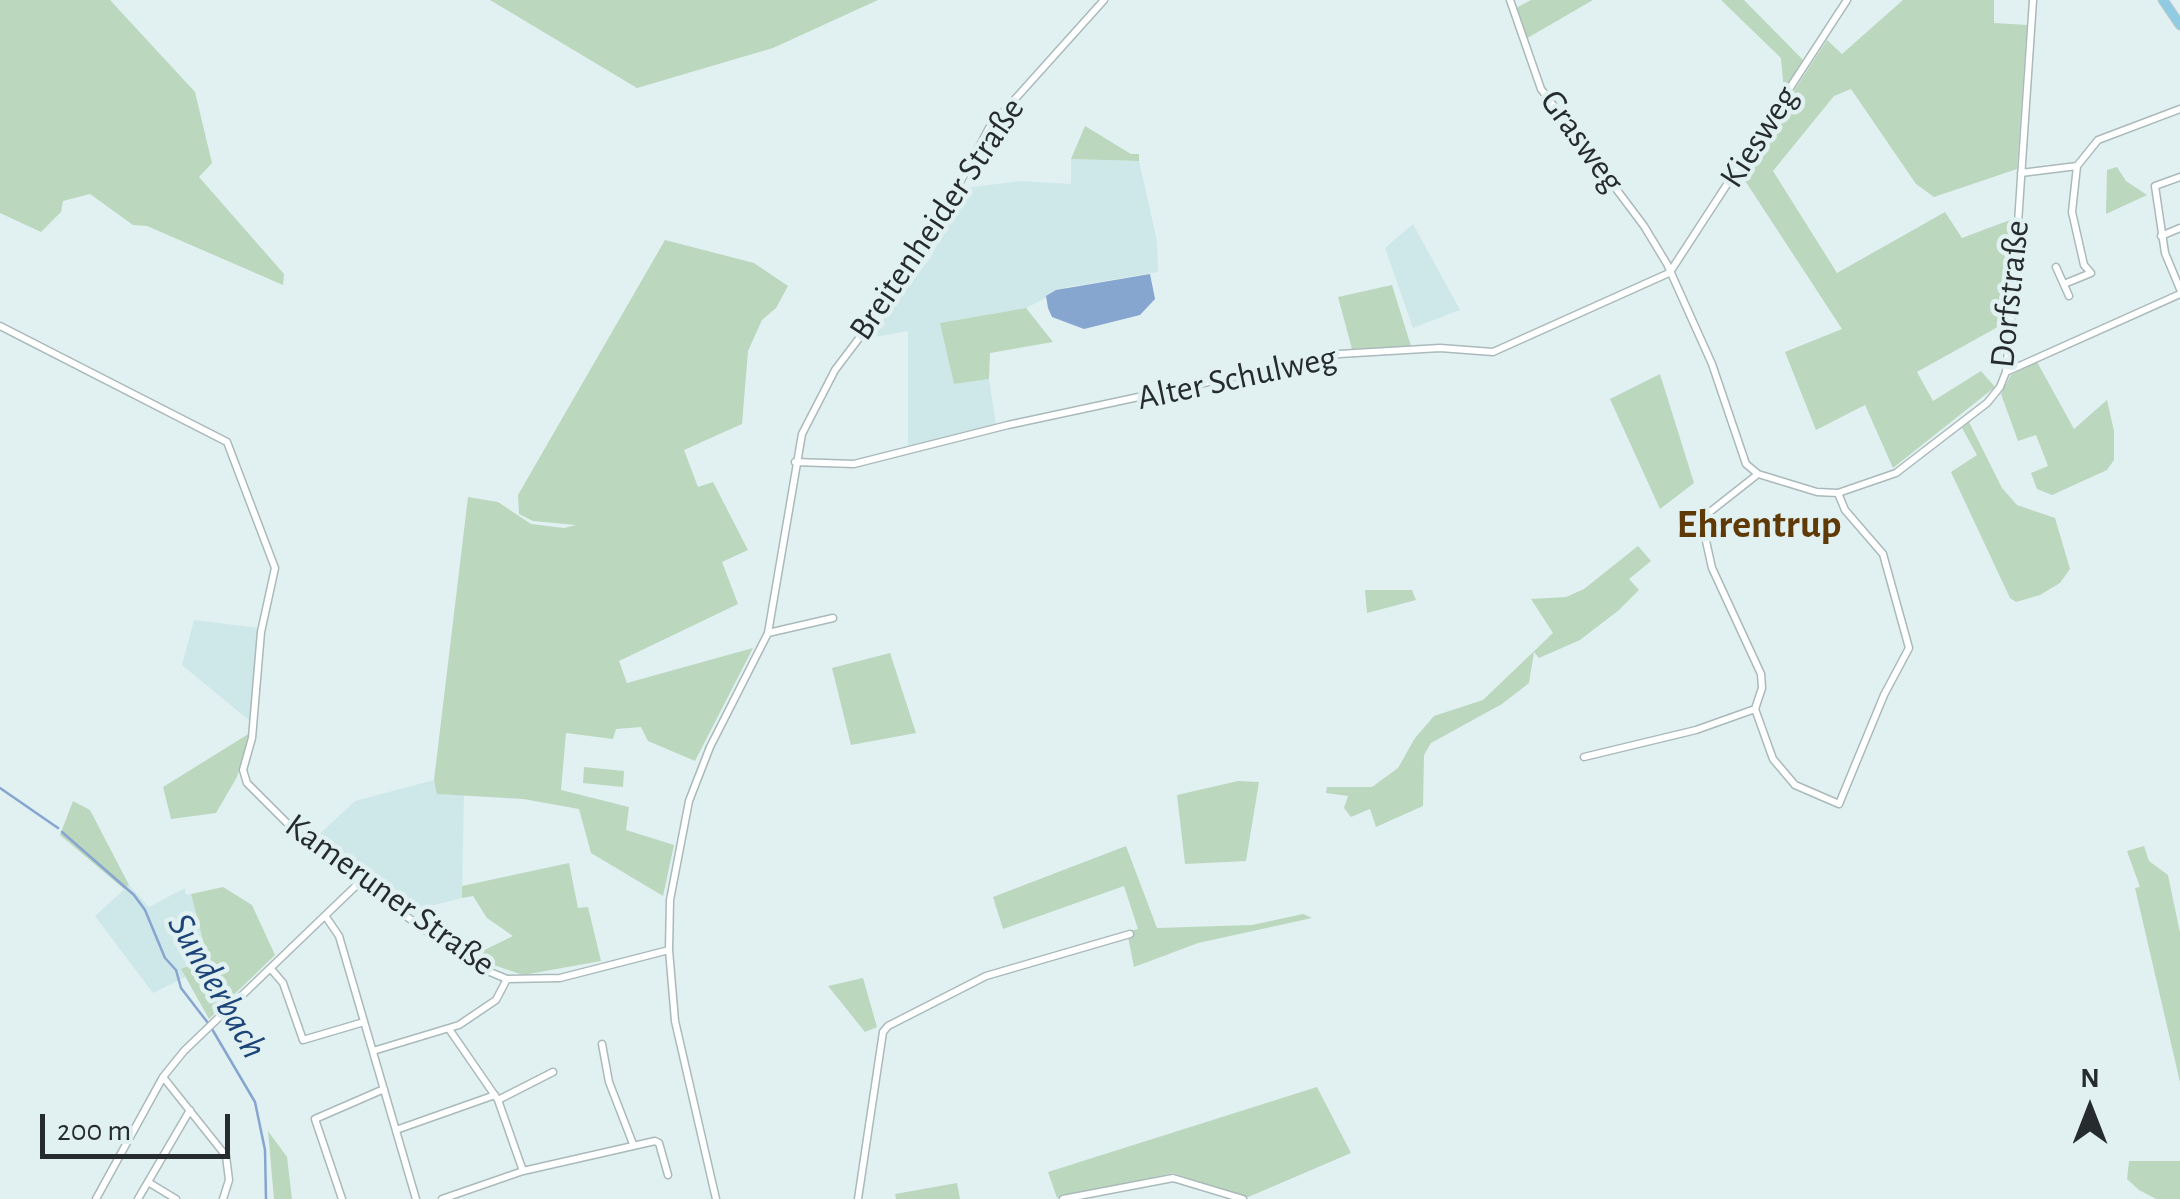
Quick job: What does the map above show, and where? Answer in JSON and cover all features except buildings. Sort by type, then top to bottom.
[{"type":"main road","points":[[2165,1],[2180,25]]},
{"type":"street","name":"Breitenheider Straße","points":[[716,1199],[680,1048],[668,950],[674,870],[689,802],[710,747],[768,632],[794,462],[815,402],[919,259],[989,128],[1104,0]]},
{"type":"street","name":"Grasweg","points":[[1510,0],[1541,89],[1644,226],[1669,273]]},
{"type":"street","name":"Kiesweg","points":[[1669,273],[1848,0]]},
{"type":"street","name":"Dorfstraße","points":[[1838,493],[1896,472],[1928,451],[1987,403],[2006,372],[2033,0]]},
{"type":"street","points":[[2064,284],[2092,273],[2084,265],[2072,212],[2076,166],[2098,140],[2180,109]]},
{"type":"street","points":[[2021,174],[2076,166]]},
{"type":"street","points":[[2006,372],[2180,291],[2161,236],[2156,186],[2180,177]]},
{"type":"street","points":[[2161,236],[2180,228]]},
{"type":"street","points":[[2056,267],[2069,296]]},
{"type":"street","name":"Alter Schulweg","points":[[794,462],[837,465],[879,459],[991,429],[1338,354],[1440,348],[1492,352],[1669,273]]},
{"type":"street","points":[[1669,273],[1712,364],[1737,445],[1758,474],[1816,492],[1838,493],[1844,510],[1883,554],[1909,648],[1884,694],[1839,804],[1795,785],[1773,760],[1755,710],[1762,688],[1761,674],[1712,568],[1704,532],[1706,516],[1716,504],[1758,474]]},
{"type":"street","name":"Kameruner Straße","points":[[0,326],[227,442],[275,568],[259,650],[252,738],[244,770],[247,783],[310,846],[473,964],[507,979],[560,978],[668,950]]},
{"type":"street","points":[[768,632],[833,618]]},
{"type":"street","points":[[1584,757],[1696,730],[1755,710]]},
{"type":"street","points":[[96,1199],[163,1077],[210,1025],[362,880]]},
{"type":"street","points":[[326,917],[339,936],[416,1199]]},
{"type":"street","points":[[858,1199],[888,1026],[986,976],[1130,934]]},
{"type":"street","points":[[271,968],[283,983],[302,1040],[364,1022]]},
{"type":"street","points":[[373,1051],[449,1028],[496,1000],[507,979]]},
{"type":"street","points":[[449,1028],[496,1098],[524,1171]]},
{"type":"street","points":[[602,1044],[609,1082],[633,1144]]},
{"type":"street","points":[[396,1130],[496,1098],[553,1072]]},
{"type":"street","points":[[163,1077],[228,1160],[229,1185],[223,1199]]},
{"type":"street","points":[[342,1199],[315,1119],[384,1089]]},
{"type":"street","points":[[138,1199],[190,1110]]},
{"type":"street","points":[[442,1199],[524,1171],[633,1144],[659,1143],[668,1175]]},
{"type":"street","points":[[1063,1199],[1173,1178],[1244,1199]]},
{"type":"street","points":[[148,1182],[176,1199]]},
{"type":"shaded area","points":[[1071,159],[1139,161],[1157,241],[1158,272],[1068,287],[1026,308],[941,323],[954,384],[989,379],[996,425],[908,446],[908,331],[869,338],[931,257],[965,188],[1020,181],[1071,184]]},
{"type":"shaded area","points":[[1413,224],[1460,310],[1413,328],[1385,248]]},
{"type":"shaded area","points":[[194,620],[259,628],[250,721],[182,665]]},
{"type":"shaded area","points":[[434,780],[438,794],[464,795],[462,898],[422,908],[415,915],[311,842],[355,801]]},
{"type":"shaded area","points":[[129,885],[149,907],[185,888],[186,895],[191,894],[206,953],[182,969],[185,977],[153,993],[95,916]]},
{"type":"green space","points":[[0,0],[110,0],[195,92],[212,163],[199,177],[284,274],[283,285],[147,226],[133,225],[90,194],[63,201],[61,212],[41,232],[0,213]]},
{"type":"green space","points":[[490,0],[878,0],[773,48],[637,88]]},
{"type":"green space","points":[[1531,0],[1593,0],[1524,40],[1516,8]]},
{"type":"green space","points":[[1721,0],[1744,0],[1805,62],[1784,93],[1781,58]]},
{"type":"green space","points":[[1903,0],[1994,0],[1994,23],[2027,25],[2017,169],[1934,197],[1916,184],[1851,89],[1834,96],[1773,171],[1837,273],[1945,212],[1962,238],[2010,220],[2003,324],[1917,372],[1933,401],[1981,371],[1995,387],[1893,468],[1865,405],[1816,430],[1785,352],[1842,329],[1740,173],[1827,40],[1842,54]]},
{"type":"green space","points":[[1085,126],[1131,154],[1139,154],[1139,161],[1071,159]]},
{"type":"green space","points":[[2117,167],[2126,181],[2147,195],[2106,214],[2107,170]]},
{"type":"green space","points":[[665,240],[754,263],[788,286],[776,308],[762,320],[748,351],[742,424],[684,450],[698,487],[713,482],[748,550],[722,562],[738,604],[619,661],[627,683],[753,648],[695,761],[648,741],[641,727],[616,729],[613,739],[566,733],[561,790],[629,807],[626,830],[674,845],[663,896],[591,853],[579,809],[523,799],[437,794],[434,780],[468,497],[498,502],[531,524],[564,528],[576,525],[533,521],[519,514],[518,495]]},
{"type":"green space","points":[[1392,285],[1411,346],[1352,349],[1338,297]]},
{"type":"green space","points":[[1026,308],[1053,342],[990,353],[989,379],[954,384],[940,323]]},
{"type":"green space","points":[[2037,362],[2074,429],[2107,400],[2114,431],[2114,460],[2107,470],[2052,495],[2037,489],[2031,473],[2048,466],[2036,435],[2018,441],[2001,394],[2011,375]]},
{"type":"green space","points":[[1660,374],[1694,483],[1660,509],[1610,399]]},
{"type":"green space","points":[[1969,422],[2002,488],[2017,505],[2055,518],[2070,569],[2060,583],[2040,595],[2016,602],[2010,598],[1951,472],[1977,455],[1962,428]]},
{"type":"green space","points":[[1638,546],[1651,561],[1629,579],[1639,590],[1619,610],[1580,640],[1539,658],[1534,652],[1529,683],[1502,704],[1431,743],[1424,755],[1423,806],[1376,827],[1370,809],[1351,817],[1344,808],[1348,796],[1326,793],[1327,787],[1372,787],[1398,768],[1415,738],[1434,716],[1483,700],[1553,633],[1531,599],[1566,597],[1584,589]]},
{"type":"green space","points":[[1365,590],[1412,590],[1416,600],[1367,613]]},
{"type":"green space","points":[[890,653],[916,733],[851,745],[832,668]]},
{"type":"green space","points":[[250,733],[237,777],[216,813],[171,819],[163,787]]},
{"type":"green space","points":[[584,767],[624,771],[623,787],[583,783]]},
{"type":"green space","points":[[1238,781],[1259,782],[1246,861],[1185,864],[1177,795]]},
{"type":"green space","points":[[73,801],[90,810],[129,885],[124,889],[60,835]]},
{"type":"green space","points":[[1126,846],[1157,928],[1252,925],[1303,914],[1312,918],[1198,943],[1134,967],[1127,932],[1138,929],[1124,886],[1003,929],[993,897]]},
{"type":"green space","points":[[2144,846],[2149,861],[2168,875],[2180,933],[2180,1082],[2135,888],[2140,887],[2127,851]]},
{"type":"green space","points":[[569,863],[578,908],[588,907],[601,961],[523,975],[470,957],[513,936],[487,918],[473,896],[462,898],[462,886]]},
{"type":"green space","points":[[223,887],[252,905],[275,955],[209,1019],[181,969],[206,952],[191,894]]},
{"type":"green space","points":[[863,978],[877,1027],[865,1032],[828,986]]},
{"type":"green space","points":[[1317,1087],[1351,1153],[1246,1198],[1173,1173],[1057,1198],[1048,1172]]},
{"type":"green space","points":[[268,1131],[287,1157],[292,1199],[274,1199]]},
{"type":"green space","points":[[2129,1161],[2180,1161],[2180,1199],[2156,1199],[2139,1190],[2127,1179]]},
{"type":"green space","points":[[957,1183],[960,1199],[896,1199],[895,1194]]},
{"type":"water","points":[[1150,274],[1155,299],[1140,315],[1084,329],[1052,317],[1048,308],[1046,296],[1056,290]]},
{"type":"waterway","name":"Sunderbach","points":[[0,788],[58,828]]},
{"type":"waterway","name":"Sunderbach","points":[[62,832],[134,895],[145,910],[165,958],[176,970],[181,988],[208,1023]]},
{"type":"waterway","name":"Sunderbach","points":[[212,1029],[255,1102],[265,1150],[266,1199]]},
{"type":"district","name":"Ehrentrup","points":[[1759,525]]}]
